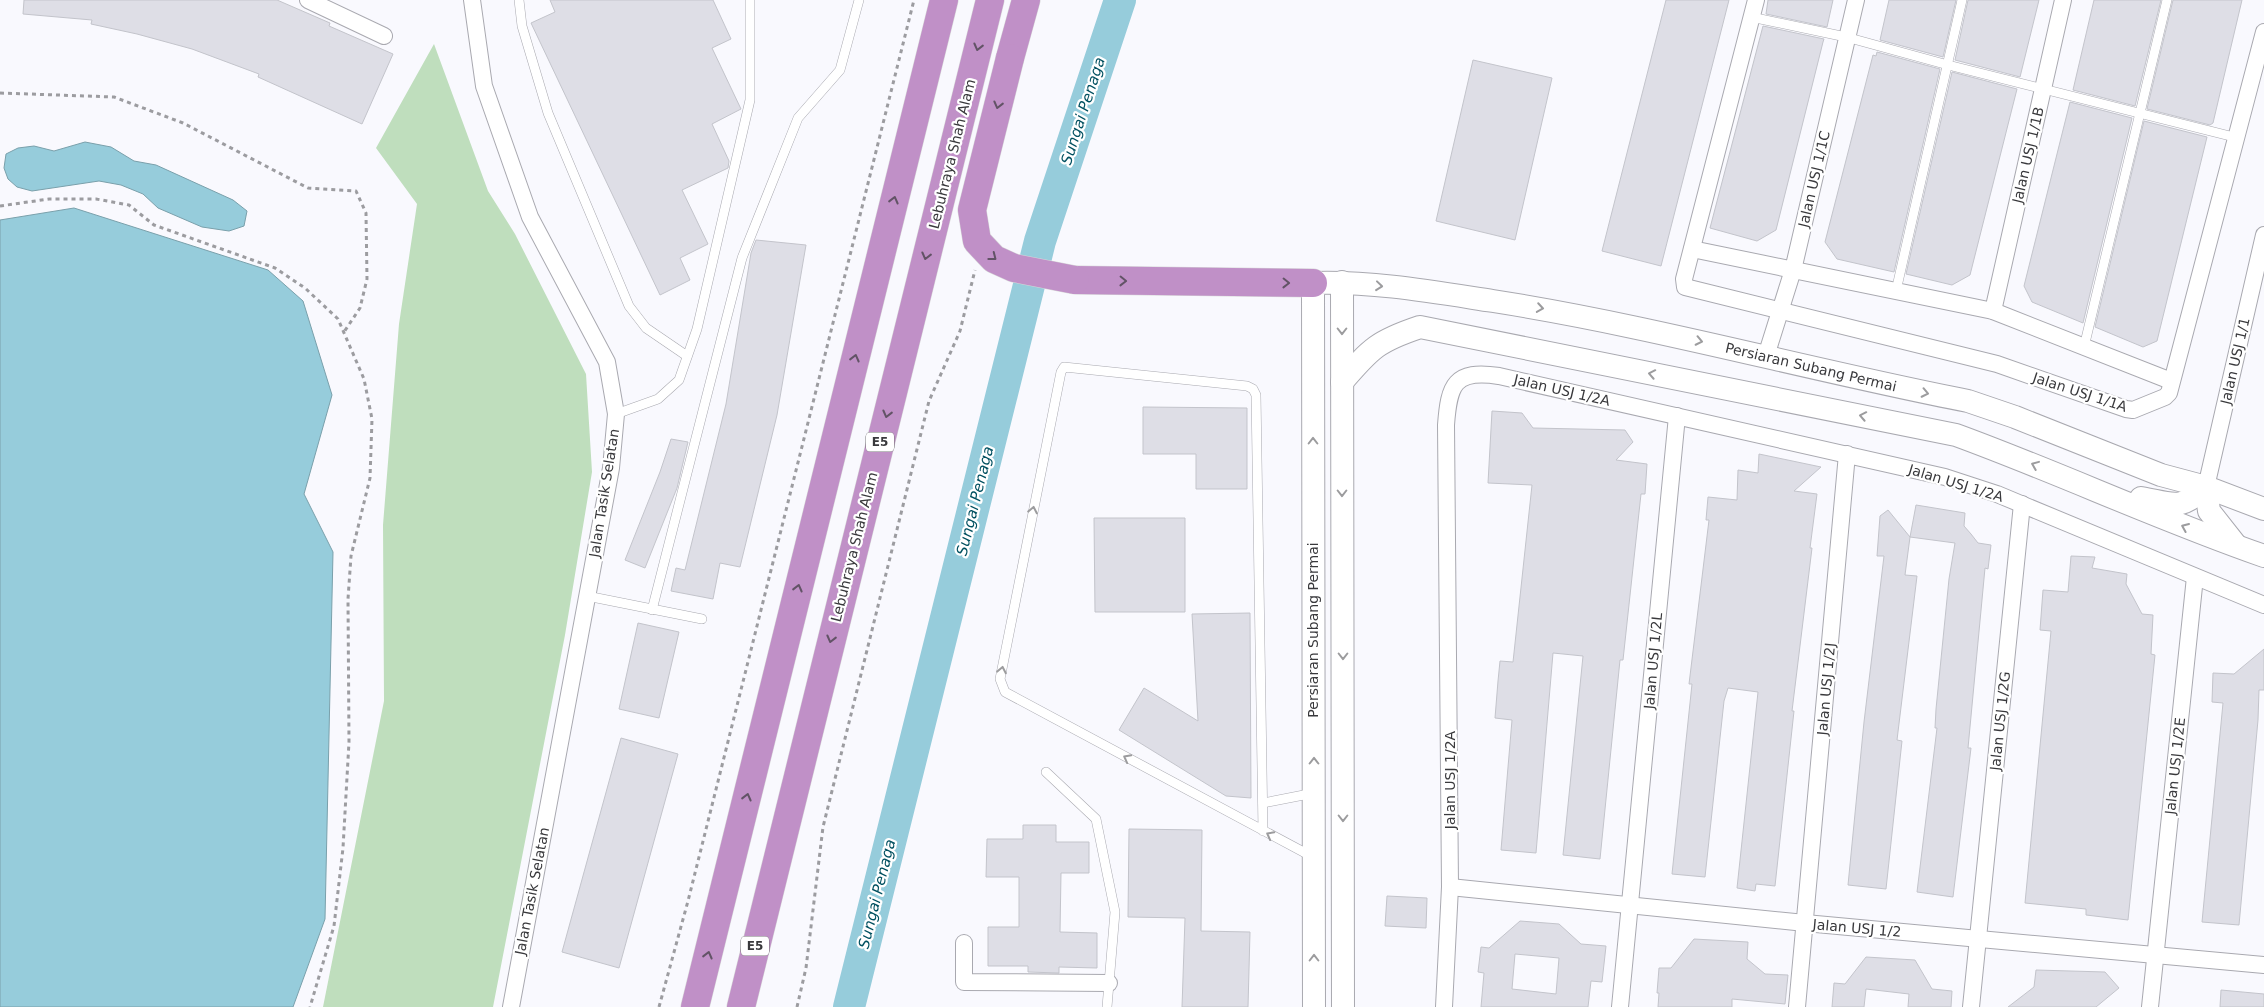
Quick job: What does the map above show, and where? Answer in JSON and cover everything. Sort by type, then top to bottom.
[{"type":"highway","points":[[695,1007],[944,0]]},
{"type":"highway","name":"Lebuhraya Shah Alam","points":[[741,1007],[990,0]]},
{"type":"highway","points":[[1026,0],[972,210],[977,242],[994,259],[1014,268],[1075,280],[1313,282]]},
{"type":"highway","points":[[752,1007],[770,884]]},
{"type":"main road","name":"Persiaran Subang Permai","points":[[1314,1007],[1313,282],[1342,282],[1431,292],[1562,312],[1968,401],[2015,417],[2161,475],[2206,488],[2264,509]]},
{"type":"main road","points":[[1342,282],[1344,1007]]},
{"type":"main road","points":[[1342,382],[1369,351],[1389,338],[1420,327],[1956,435],[2264,556]]},
{"type":"main road","points":[[2116,498],[2138,498],[2180,504],[2190,502],[2206,488]]},
{"type":"main road","points":[[2206,488],[2208,511],[2237,547]]},
{"type":"street","points":[[308,0],[384,36]]},
{"type":"street","name":"Jalan Tasik Selatan","points":[[472,0],[484,86],[530,217],[607,362],[616,414],[611,468],[511,1007]]},
{"type":"street","points":[[1756,0],[1692,248],[1993,311],[2171,381]]},
{"type":"street","name":"Jalan USJ 1/1C","points":[[1766,356],[1793,270],[1846,36],[1856,0]]},
{"type":"street","name":"Jalan USJ 1/1B","points":[[1993,311],[2063,0]]},
{"type":"street","name":"Jalan USJ 1/1A","points":[[1692,248],[1684,279],[1685,287],[1997,364],[2133,410],[2165,397],[2169,393],[2238,138],[2264,32]]},
{"type":"street","name":"Jalan USJ 1/1","points":[[2206,488],[2264,234]]},
{"type":"street","name":"Jalan USJ 1/2A","points":[[1444,1007],[1450,887],[1446,425],[1448,397],[1455,384],[1466,376],[1482,373],[1945,477],[2022,504],[2264,605]]},
{"type":"street","name":"Jalan USJ 1/2L","points":[[1620,1007],[1677,416]]},
{"type":"street","name":"Jalan USJ 1/2J","points":[[1796,1007],[1847,454]]},
{"type":"street","name":"Jalan USJ 1/2G","points":[[1971,1007],[2022,504]]},
{"type":"street","name":"Jalan USJ 1/2E","points":[[2150,1007],[2195,577]]},
{"type":"street","name":"Jalan USJ 1/2","points":[[1450,887],[1805,923],[2264,965]]},
{"type":"street","points":[[964,943],[964,982],[1109,982]]},
{"type":"lane","points":[[519,0],[522,26],[548,113],[629,306],[646,328],[688,356]]},
{"type":"lane","points":[[616,414],[658,398],[679,380],[697,329],[750,100],[750,0]]},
{"type":"lane","points":[[652,610],[742,258],[798,118],[840,70],[859,0]]},
{"type":"lane","points":[[1896,290],[1962,0]]},
{"type":"lane","points":[[2084,347],[2167,0]]},
{"type":"lane","points":[[1752,17],[1846,36],[1948,65],[2238,138]]},
{"type":"lane","points":[[1263,831],[1256,394],[1253,389],[1247,386],[1064,367],[1059,381],[1000,680],[1005,692],[1263,831],[1314,857]]},
{"type":"lane","points":[[587,596],[702,619]]},
{"type":"lane","points":[[1046,772],[1096,819],[1115,912],[1106,1007]]},
{"type":"lane","points":[[1263,803],[1314,793]]},
{"type":"path","points":[[659,1007],[690,891],[914,0]]},
{"type":"path","points":[[0,93],[114,97],[183,123],[308,188],[356,191],[366,213],[367,279],[360,308],[344,332]]},
{"type":"path","points":[[0,206],[49,199],[96,199],[129,205],[154,225],[275,268],[306,288],[338,319],[364,379],[372,419],[370,478],[351,556],[348,598],[349,742],[342,858],[334,926],[310,1007]]},
{"type":"path","points":[[797,1007],[806,968],[823,827],[929,401],[960,331],[977,262]]},
{"type":"green space","points":[[434,44],[488,191],[515,234],[586,374],[592,472],[565,635],[493,1007],[323,1007],[384,701],[383,525],[399,324],[417,204],[376,148]]},
{"type":"water","points":[[85,142],[111,147],[134,161],[156,165],[233,200],[247,211],[244,226],[229,231],[202,227],[158,208],[143,194],[121,185],[99,181],[32,191],[17,187],[8,179],[4,168],[6,154],[18,148],[34,146],[54,151]]},
{"type":"water","points":[[74,208],[268,270],[303,301],[332,395],[304,494],[333,552],[325,919],[293,1007],[0,1007],[0,220]]},
{"type":"building","points":[[24,0],[277,0],[330,23],[329,26],[393,54],[362,124],[258,77],[259,74],[192,49],[91,24],[92,20],[23,14]]},
{"type":"building","points":[[550,0],[713,0],[731,39],[712,48],[741,109],[712,124],[729,161],[728,168],[682,190],[708,244],[680,258],[690,280],[660,295],[531,23],[555,12]]},
{"type":"building","points":[[1666,0],[1729,0],[1661,266],[1602,251]]},
{"type":"building","points":[[1768,0],[1833,0],[1827,27],[1766,14]]},
{"type":"building","points":[[1889,0],[1956,0],[1943,57],[1880,40]]},
{"type":"building","points":[[1968,0],[2039,0],[2020,77],[1955,60]]},
{"type":"building","points":[[2094,0],[2161,0],[2135,106],[2073,90]]},
{"type":"building","points":[[2173,0],[2242,0],[2213,123],[2210,125],[2147,109]]},
{"type":"building","points":[[1763,26],[1824,39],[1776,230],[1757,241],[1710,228]]},
{"type":"building","points":[[1877,52],[1940,69],[1894,272],[1837,259],[1825,242],[1873,55],[1876,56]]},
{"type":"building","points":[[1473,60],[1552,78],[1515,240],[1436,221]]},
{"type":"building","points":[[1952,72],[2017,89],[1970,275],[1952,285],[1906,274]]},
{"type":"building","points":[[2070,102],[2132,118],[2083,323],[2032,302],[2024,286]]},
{"type":"building","points":[[2144,121],[2207,137],[2157,341],[2143,347],[2095,327]]},
{"type":"building","points":[[756,240],[806,245],[777,415],[740,567],[720,563],[713,599],[671,591],[676,568],[685,570],[726,404],[751,253]]},
{"type":"building","points":[[1143,407],[1247,408],[1247,489],[1196,489],[1196,454],[1143,454]]},
{"type":"building","points":[[1492,411],[1522,413],[1533,428],[1625,430],[1633,442],[1616,460],[1647,464],[1645,494],[1641,494],[1623,660],[1620,660],[1600,859],[1563,855],[1583,656],[1553,653],[1536,853],[1501,850],[1512,720],[1495,718],[1498,681],[1500,661],[1513,662],[1532,485],[1488,483]]},
{"type":"building","points":[[671,439],[688,442],[677,488],[645,568],[625,560]]},
{"type":"building","points":[[1759,454],[1821,467],[1794,491],[1817,494],[1810,548],[1812,548],[1792,711],[1794,711],[1775,886],[1756,884],[1755,891],[1737,888],[1758,692],[1728,688],[1724,701],[1705,877],[1672,874],[1692,684],[1689,684],[1709,520],[1706,520],[1708,497],[1737,500],[1738,470],[1758,473]]},
{"type":"building","points":[[1916,505],[1965,513],[1964,526],[1978,543],[1991,545],[1988,569],[1985,568],[1968,748],[1971,748],[1953,897],[1917,892],[1937,728],[1935,728],[1936,709],[1949,579],[1955,543],[1910,537]]},
{"type":"building","points":[[1888,510],[1910,537],[1905,575],[1917,576],[1897,740],[1902,741],[1886,889],[1848,885],[1864,722],[1884,556],[1877,556],[1880,516]]},
{"type":"building","points":[[1094,518],[1185,518],[1185,612],[1095,612]]},
{"type":"building","points":[[2071,556],[2095,557],[2092,568],[2127,574],[2126,584],[2142,614],[2153,615],[2151,654],[2155,655],[2128,920],[2086,915],[2086,909],[2025,903],[2051,631],[2040,630],[2043,590],[2068,592]]},
{"type":"building","points":[[1250,613],[1251,798],[1226,796],[1119,730],[1144,688],[1198,721],[1192,614]]},
{"type":"building","points":[[638,623],[679,632],[659,718],[619,709]]},
{"type":"building","points":[[2264,649],[2264,690],[2259,690],[2258,720],[2239,925],[2202,922],[2223,703],[2212,702],[2213,673],[2234,674]]},
{"type":"building","points":[[621,738],[678,754],[619,968],[562,952]]},
{"type":"building","points":[[1023,825],[1056,825],[1056,842],[1089,842],[1089,873],[1061,873],[1060,932],[1097,933],[1097,968],[1059,967],[1059,973],[1028,972],[1028,966],[988,966],[988,927],[1019,927],[1019,877],[986,877],[987,839],[1023,839]]},
{"type":"building","points":[[1129,829],[1202,830],[1201,931],[1250,932],[1248,1007],[1182,1007],[1185,918],[1128,917]]},
{"type":"building","points":[[1387,896],[1427,898],[1426,928],[1385,926]]},
{"type":"building","points":[[1520,921],[1559,924],[1581,944],[1606,946],[1602,982],[1591,981],[1588,1007],[1481,1007],[1484,973],[1478,972],[1481,947],[1489,948]],"holes":[[[1515,954],[1559,958],[1556,994],[1512,989]]]},
{"type":"building","points":[[1694,939],[1748,942],[1747,959],[1765,974],[1788,975],[1785,1004],[1732,999],[1732,1007],[1658,1007],[1659,968],[1671,968]]},
{"type":"building","points":[[1866,957],[1915,960],[1932,989],[1952,991],[1951,1007],[1908,1007],[1909,994],[1866,989],[1864,1007],[1832,1007],[1834,983],[1845,984]]},
{"type":"building","points":[[2036,970],[2105,972],[2119,988],[2096,1007],[2008,1007],[2034,987]]},
{"type":"building","points":[[2221,990],[2264,994],[2264,1007],[2220,1007]]},
{"type":"waterway","name":"Sungai Penaga","points":[[849,1007],[1040,241],[1120,0]]}]
